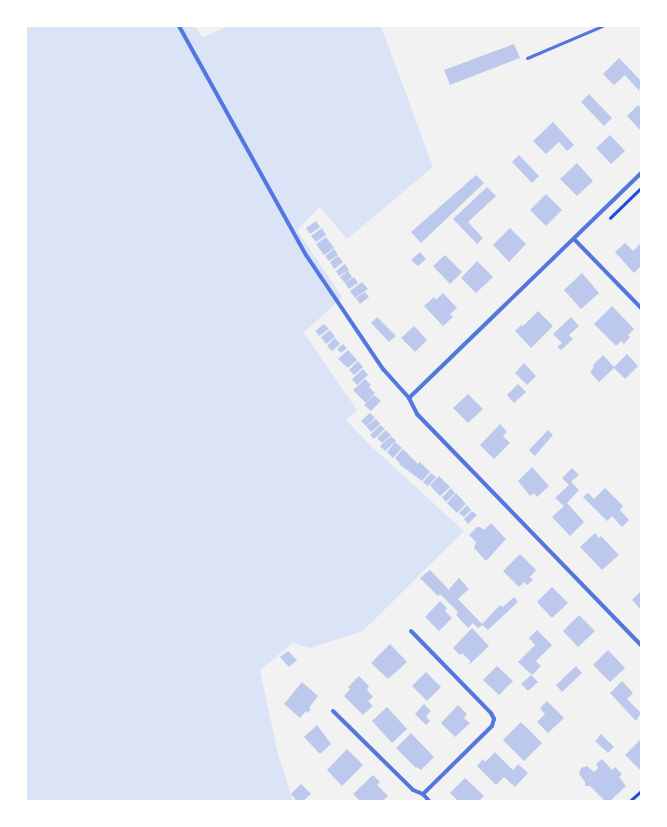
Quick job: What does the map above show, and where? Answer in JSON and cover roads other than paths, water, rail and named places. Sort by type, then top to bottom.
[{"type":"street","points":[[179,26],[306,255],[383,369],[410,398],[417,414],[641,645]]},
{"type":"street","points":[[410,398],[641,174]]},
{"type":"street","points":[[574,239],[641,308]]},
{"type":"street","points":[[411,631],[491,713],[494,719],[492,726],[423,794]]},
{"type":"street","points":[[333,711],[413,790],[423,794],[429,801]]},
{"type":"lane","points":[[527,58],[602,26]]}]
